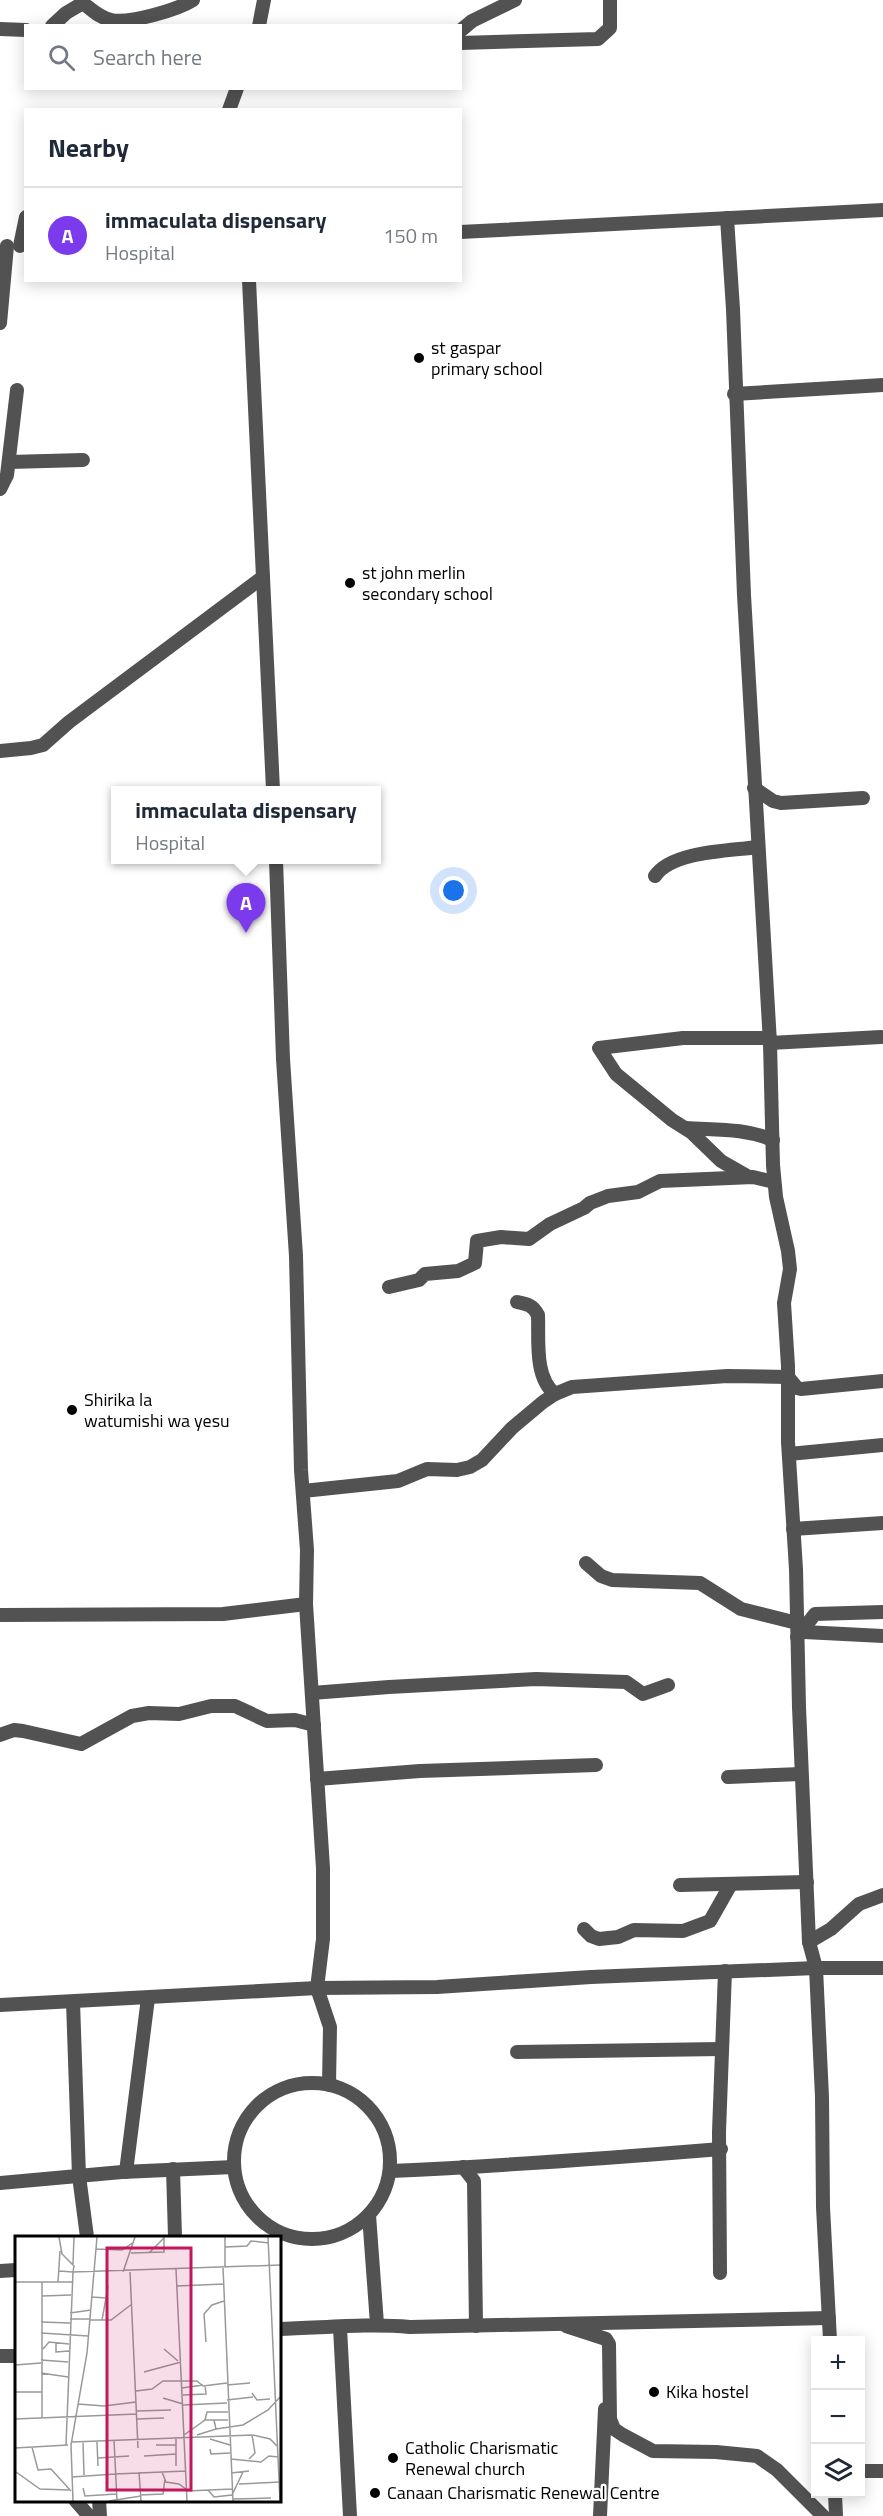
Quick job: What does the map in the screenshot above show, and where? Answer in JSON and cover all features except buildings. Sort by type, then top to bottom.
[{"type":"street","points":[[54,24],[66,13],[84,2],[99,16],[114,21],[166,12],[193,0]]},
{"type":"street","points":[[259,24],[264,0]]},
{"type":"street","points":[[462,29],[472,21],[515,0]]},
{"type":"street","points":[[462,43],[598,39],[610,28],[610,0]]},
{"type":"street","points":[[0,29],[24,30]]},
{"type":"street","points":[[230,108],[236,90]]},
{"type":"street","points":[[462,232],[883,210]]},
{"type":"street","points":[[727,218],[754,788],[770,1040],[774,1182],[790,1269],[784,1303],[789,1454],[799,1630],[801,1774],[809,1942],[816,1968],[830,2336]]},
{"type":"street","points":[[0,323],[13,246],[24,221]]},
{"type":"street","points":[[249,282],[273,786]]},
{"type":"street","points":[[735,394],[883,385]]},
{"type":"street","points":[[0,489],[7,474],[17,390]]},
{"type":"street","points":[[9,462],[83,460]]},
{"type":"street","points":[[0,751],[44,745],[69,722],[263,577]]},
{"type":"street","points":[[754,788],[773,801],[781,802],[863,798]]},
{"type":"street","points":[[655,876],[660,868],[670,862],[758,846]]},
{"type":"street","points":[[276,864],[283,1059],[296,1256],[307,1550],[306,1604],[324,1903],[323,1939],[317,1988],[330,2027],[330,2085]]},
{"type":"street","points":[[749,1177],[721,1161],[686,1128],[672,1120],[616,1074],[599,1048],[683,1038],[770,1040],[881,1037]]},
{"type":"street","points":[[686,1128],[738,1130],[773,1140]]},
{"type":"street","points":[[389,1287],[419,1280],[425,1274],[458,1271],[466,1268],[475,1263],[477,1241],[501,1237],[529,1239],[550,1224],[609,1196],[638,1192],[660,1181],[749,1177],[774,1182]]},
{"type":"street","points":[[516,1302],[529,1305],[538,1315],[542,1373],[555,1394]]},
{"type":"street","points":[[303,1491],[398,1481],[427,1469],[457,1470],[470,1467],[482,1460],[512,1428],[555,1394],[572,1387],[728,1376],[788,1377],[801,1389],[883,1381]]},
{"type":"street","points":[[789,1454],[883,1445]]},
{"type":"street","points":[[793,1529],[883,1523]]},
{"type":"street","points":[[586,1563],[601,1576],[612,1580],[700,1583],[741,1609],[799,1630],[883,1636]]},
{"type":"street","points":[[0,1615],[223,1614],[306,1604]]},
{"type":"street","points":[[799,1630],[815,1614],[883,1612]]},
{"type":"street","points":[[312,1694],[389,1687],[536,1679],[626,1682],[643,1694],[668,1686]]},
{"type":"street","points":[[0,1735],[14,1730],[23,1731],[81,1744],[132,1716],[149,1713],[179,1714],[211,1706],[230,1705],[267,1722],[295,1720],[314,1725]]},
{"type":"street","points":[[317,1779],[420,1771],[596,1765]]},
{"type":"street","points":[[728,1777],[801,1774]]},
{"type":"street","points":[[680,1885],[807,1882]]},
{"type":"street","points":[[584,1929],[591,1936],[599,1939],[618,1937],[634,1930],[683,1931],[710,1921],[730,1884]]},
{"type":"street","points":[[809,1942],[831,1929],[859,1904],[883,1895]]},
{"type":"street","points":[[0,2006],[317,1988],[437,1987],[725,1971],[883,1968]]},
{"type":"street","points":[[720,2273],[718,2218],[721,2149],[719,2132],[725,1971]]},
{"type":"street","points":[[126,2172],[147,1998]]},
{"type":"street","points":[[73,2002],[79,2176],[87,2236]]},
{"type":"street","points":[[517,2052],[722,2049]]},
{"type":"street","points":[[297,2084],[330,2085],[359,2098],[381,2123],[390,2154],[391,2171],[386,2187],[369,2215],[342,2234],[310,2240],[278,2233],[252,2213],[236,2184],[234,2167],[233,2152],[244,2121],[266,2097],[297,2084]]},
{"type":"street","points":[[391,2171],[556,2162],[721,2149]]},
{"type":"street","points":[[0,2183],[126,2172],[234,2167]]},
{"type":"street","points":[[463,2167],[474,2181]]},
{"type":"street","points":[[476,2326],[474,2181],[481,2167]]},
{"type":"street","points":[[173,2169],[176,2236]]},
{"type":"street","points":[[369,2215],[376,2324]]},
{"type":"street","points":[[0,2271],[15,2270]]},
{"type":"street","points":[[280,2329],[340,2328],[376,2324],[410,2327],[829,2318]]},
{"type":"street","points":[[560,2323],[606,2339],[609,2344],[610,2419],[614,2429],[623,2436],[653,2451],[716,2452],[757,2456],[777,2470],[823,2516]]},
{"type":"street","points":[[340,2328],[351,2516]]},
{"type":"street","points":[[0,2356],[15,2357]]},
{"type":"street","points":[[600,2516],[603,2412],[609,2405]]},
{"type":"street","points":[[865,2470],[883,2471]]},
{"type":"street","points":[[835,2498],[836,2516]]},
{"type":"street","points":[[77,2501],[89,2516]]},
{"type":"street","points":[[99,2501],[100,2516]]},
{"type":"place","name":"st gaspar primary school","points":[[419,358]]},
{"type":"place","name":"st john merlin secondary school","points":[[350,583]]},
{"type":"place","name":"immaculata dispensary","points":[[246,933]]},
{"type":"place","name":"Shirika la watumishi wa yesu","points":[[72,1410]]},
{"type":"place","name":"Kika hostel","points":[[654,2392]]},
{"type":"place","name":"Catholic Charismatic Renewal church","points":[[393,2458]]},
{"type":"place","name":"Canaan Charismatic Renewal Centre","points":[[375,2493]]}]
